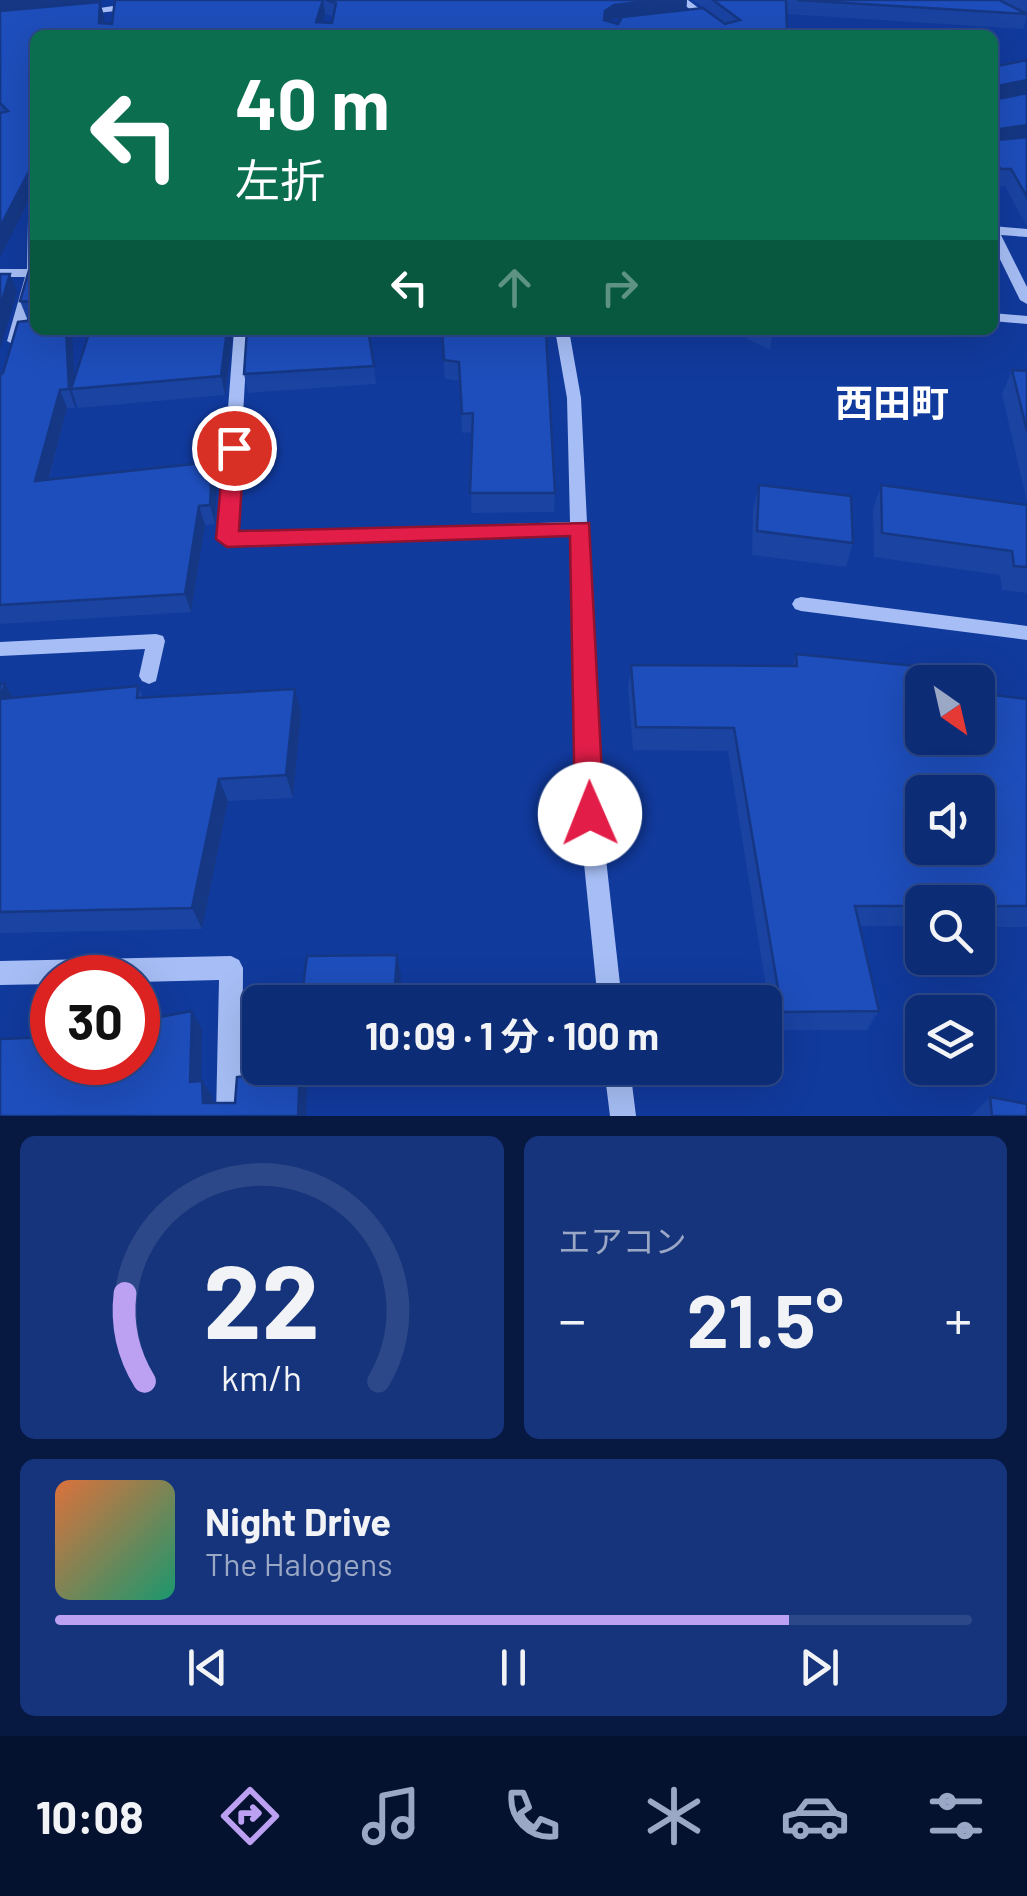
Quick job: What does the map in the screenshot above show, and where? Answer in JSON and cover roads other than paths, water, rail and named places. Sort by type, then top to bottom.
[{"type":"street","points":[[74,12],[125,0]]},
{"type":"street","points":[[682,0],[722,30]]},
{"type":"street","points":[[112,22],[113,3]]},
{"type":"street","points":[[686,17],[703,16]]},
{"type":"street","points":[[998,231],[1027,233]]},
{"type":"street","points":[[998,242],[1027,300]]},
{"type":"street","points":[[0,274],[30,273]]},
{"type":"street","points":[[11,352],[24,332],[30,293]]},
{"type":"street","points":[[998,318],[1027,320]]},
{"type":"street","points":[[242,335],[227,539],[581,528]]},
{"type":"street","points":[[563,335],[574,398],[590,814],[608,985]]},
{"type":"street","points":[[801,604],[1027,632]]},
{"type":"street","points":[[0,649],[156,640],[150,676]]},
{"type":"street","points":[[0,973],[231,968],[229,1116]]},
{"type":"street","points":[[619,1085],[622,1116]]},
{"type":"district","name":"西田町","points":[[892,404]]}]
